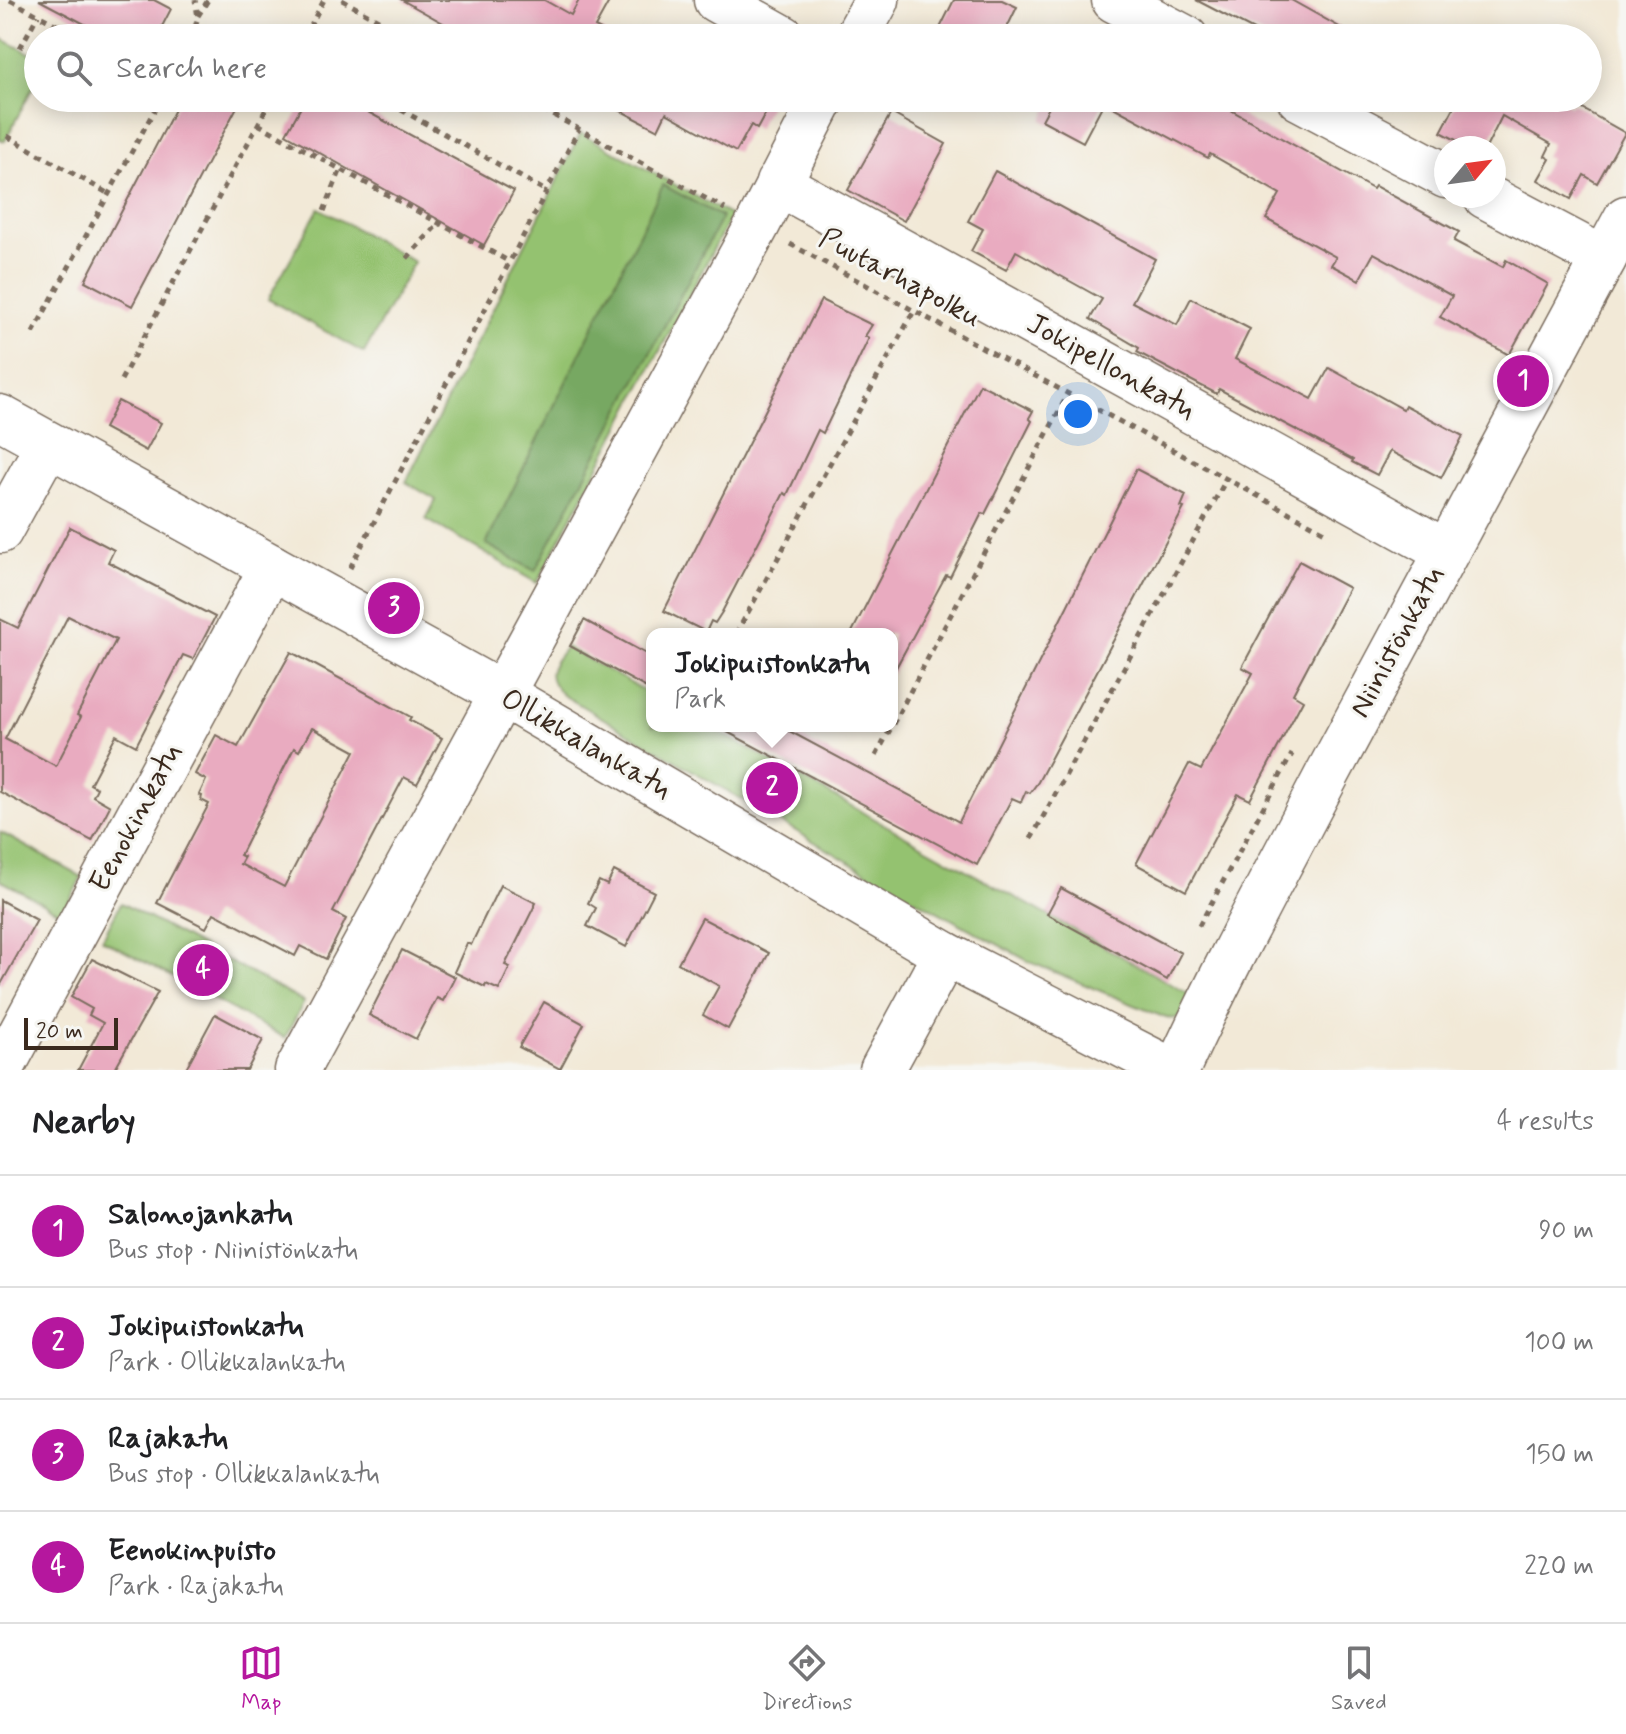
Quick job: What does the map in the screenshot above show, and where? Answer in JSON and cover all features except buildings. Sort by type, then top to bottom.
[{"type":"street","points":[[716,0],[759,24]]},
{"type":"street","points":[[864,24],[877,0]]},
{"type":"street","points":[[1114,0],[1159,24]]},
{"type":"street","points":[[297,1070],[757,226],[816,112]]},
{"type":"street","points":[[1325,112],[1434,170]]},
{"type":"street","name":"Jokipellonkatu","points":[[778,183],[1445,551]]},
{"type":"street","points":[[1506,207],[1604,259]]},
{"type":"street","name":"Niinistönkatu","points":[[1174,1070],[1445,551],[1544,374],[1626,218]]},
{"type":"street","name":"Ollikkalankatu","points":[[0,417],[502,694],[945,954],[1174,1070]]},
{"type":"street","points":[[0,531],[48,444]]},
{"type":"street","name":"Eenokinkatu","points":[[1,1070],[272,567]]},
{"type":"street","points":[[882,1070],[945,954]]},
{"type":"path","points":[[10,0],[55,24]]},
{"type":"path","points":[[195,0],[198,17]]},
{"type":"path","points":[[196,24],[208,0]]},
{"type":"path","points":[[311,24],[324,0]]},
{"type":"path","points":[[342,0],[386,24]]},
{"type":"path","points":[[33,24],[38,15]]},
{"type":"path","points":[[20,48],[24,41]]},
{"type":"path","points":[[33,333],[153,112]]},
{"type":"path","points":[[121,380],[263,112]]},
{"type":"path","points":[[405,112],[546,191]]},
{"type":"path","name":"Puutarhapolku","points":[[548,112],[1338,538]]},
{"type":"path","points":[[258,124],[510,262]]},
{"type":"path","points":[[333,601],[579,129]]},
{"type":"path","points":[[7,136],[109,194]]},
{"type":"path","points":[[324,211],[341,169]]},
{"type":"path","points":[[407,258],[439,223]]},
{"type":"path","points":[[739,628],[914,311]]},
{"type":"path","points":[[898,715],[1068,394]]},
{"type":"path","points":[[1031,839],[1227,478]]},
{"type":"path","points":[[876,756],[889,732]]},
{"type":"path","points":[[1199,926],[1297,744]]},
{"type":"green space","points":[[0,38],[24,50],[24,104],[5,141],[0,139]]},
{"type":"green space","points":[[581,133],[731,216],[537,583],[426,519],[436,500],[406,482]]},
{"type":"green space","points":[[663,185],[722,217],[535,571],[486,544]]},
{"type":"green space","points":[[319,208],[414,262],[364,353],[268,299]]},
{"type":"green space","points":[[566,647],[646,692],[646,732],[719,732],[1196,998],[1181,1016],[1166,1018],[1030,962],[883,882],[563,695],[550,676],[556,660]]},
{"type":"green space","points":[[0,832],[82,877],[62,914],[0,880]]},
{"type":"green space","points":[[121,903],[304,1002],[285,1038],[102,939]]},
{"type":"place","name":"Salonojankatu","points":[[1523,381]]},
{"type":"place","name":"Rajakatu","points":[[394,608]]},
{"type":"place","name":"Jokipuistonkatu","points":[[772,788]]},
{"type":"place","name":"Eenokinpuisto","points":[[203,970]]}]
